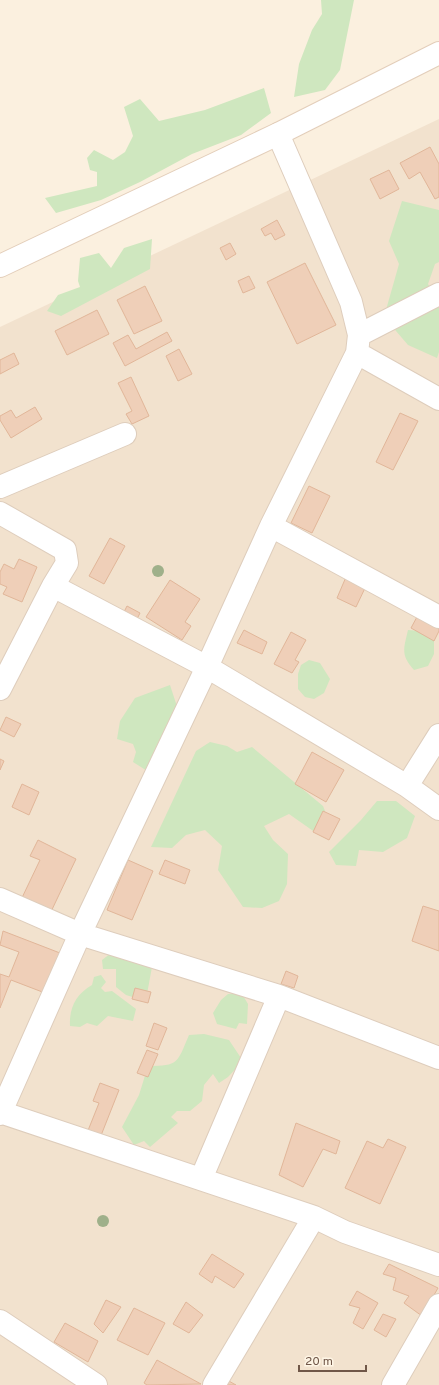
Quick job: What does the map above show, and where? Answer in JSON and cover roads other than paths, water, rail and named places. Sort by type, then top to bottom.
[{"type":"street","points":[[0,266],[278,134],[439,53]]},
{"type":"street","points":[[278,134],[351,302],[358,344],[439,399]]},
{"type":"street","points":[[439,294],[358,344],[80,934],[0,1113],[314,1217],[345,1232],[439,1265]]},
{"type":"street","points":[[0,487],[125,434]]},
{"type":"street","points":[[0,513],[65,550],[67,563],[53,586],[0,689]]},
{"type":"street","points":[[271,526],[439,617]]},
{"type":"street","points":[[53,586],[207,667],[407,786],[439,809]]},
{"type":"street","points":[[407,786],[439,735]]},
{"type":"street","points":[[0,899],[80,934],[279,996],[439,1058]]},
{"type":"street","points":[[201,1179],[279,996]]},
{"type":"street","points":[[214,1385],[314,1217]]},
{"type":"street","points":[[394,1384],[439,1305]]},
{"type":"street","points":[[0,1321],[96,1385]]}]
